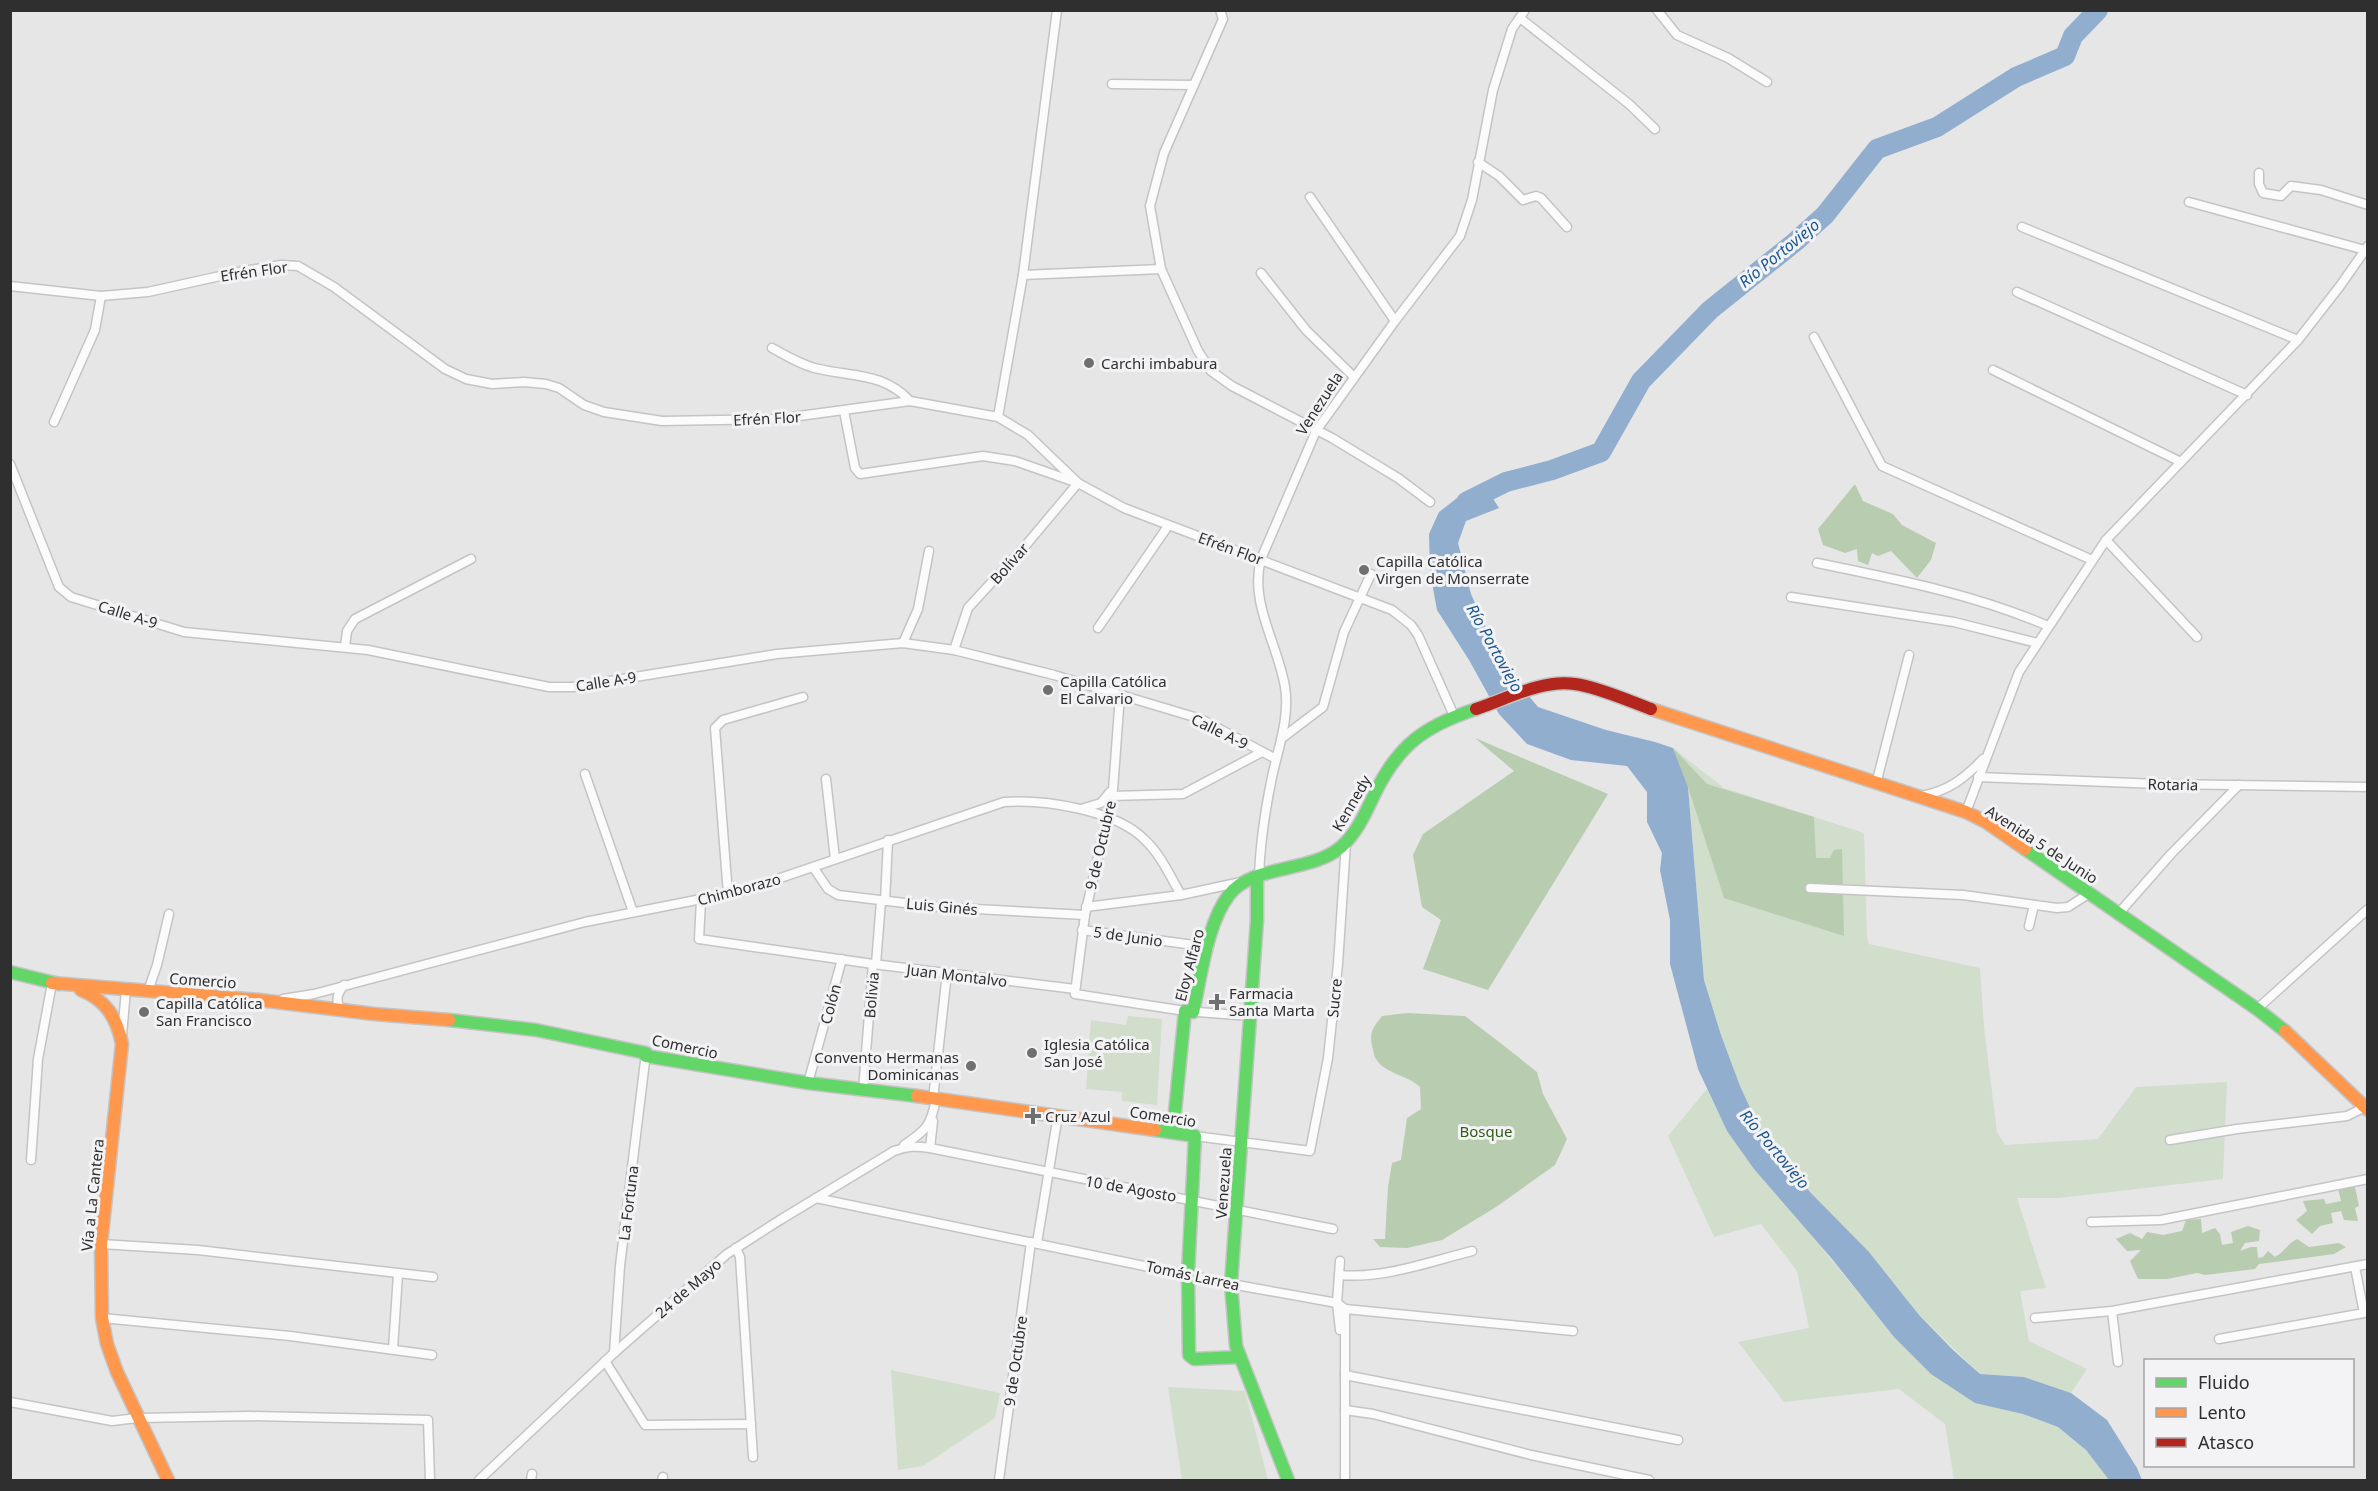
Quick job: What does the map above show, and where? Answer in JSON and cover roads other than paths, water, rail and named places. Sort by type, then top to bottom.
[{"type":"street","points":[[998,417],[1023,274],[1057,10]]},
{"type":"street","points":[[1220,10],[1223,19],[1164,153],[1150,206],[1161,269],[1198,351],[1211,371],[1232,386],[1398,478],[1430,502]]},
{"type":"street","points":[[1657,10],[1677,35],[1728,58],[1767,82]]},
{"type":"street","points":[[1522,14],[1629,104],[1655,129]]},
{"type":"street","name":"Venezuela","points":[[1288,1480],[1240,1357],[1234,1335],[1231,1284],[1257,920],[1254,878],[1282,738],[1286,690],[1258,592],[1258,571],[1261,559],[1316,431],[1460,236],[1472,200],[1493,90],[1512,28],[1522,14]]},
{"type":"street","points":[[1112,84],[1194,85]]},
{"type":"street","points":[[1478,162],[1499,176],[1523,200],[1536,196],[1541,198],[1567,227]]},
{"type":"street","points":[[2259,173],[2259,184],[2263,193],[2281,196],[2291,186],[2321,190],[2367,205]]},
{"type":"street","points":[[1310,197],[1395,321]]},
{"type":"street","points":[[1965,812],[2011,687],[2037,643],[2106,540],[2298,340],[2334,296],[2366,248],[2189,202]]},
{"type":"street","points":[[2022,227],[2298,340]]},
{"type":"street","name":"Efrén Flor","points":[[10,286],[101,296],[148,292],[281,265],[298,266],[334,287],[445,369],[466,379],[492,384],[524,381],[546,384],[559,388],[584,405],[604,412],[662,421],[777,419],[910,401],[998,417],[1028,435],[1078,483],[1124,508],[1392,610],[1411,625],[1418,635],[1459,716]]},
{"type":"street","points":[[1023,274],[1161,269]]},
{"type":"street","points":[[1261,273],[1306,330],[1354,377]]},
{"type":"street","points":[[2017,292],[2247,395]]},
{"type":"street","points":[[54,422],[95,330],[101,296]]},
{"type":"street","points":[[1814,337],[1882,466],[2092,560]]},
{"type":"street","points":[[772,348],[818,369],[860,375],[886,383],[898,389],[910,401]]},
{"type":"street","points":[[1993,370],[2181,462]]},
{"type":"street","points":[[844,411],[855,468],[860,474],[983,456],[1015,461],[1078,483]]},
{"type":"street","name":"Calle A-9","points":[[10,464],[59,587],[70,597],[184,632],[368,650],[549,687],[565,687],[777,654],[903,643],[954,651],[1054,675],[1201,719],[1276,759]]},
{"type":"street","name":"Bolívar","points":[[954,651],[968,608],[1026,545],[1078,483]]},
{"type":"street","points":[[1098,628],[1168,526]]},
{"type":"street","points":[[2106,540],[2197,637]]},
{"type":"street","points":[[903,643],[918,609],[929,551]]},
{"type":"street","points":[[345,647],[347,631],[355,619],[471,559]]},
{"type":"street","points":[[1817,563],[1933,588],[1994,606],[2048,626]]},
{"type":"street","points":[[1282,738],[1323,707],[1344,632],[1371,574]]},
{"type":"street","points":[[1791,597],[1954,622],[2037,643]]},
{"type":"street","points":[[1876,784],[1910,655]]},
{"type":"street","name":"Avenida 5 de Junio","points":[[1539,687],[1562,683],[1576,684],[1965,812],[2013,838],[2257,1009],[2295,1039],[2366,1109]]},
{"type":"street","name":"Kennedy","points":[[1254,878],[1318,861],[1346,843],[1389,767],[1403,747],[1421,734],[1459,716],[1539,687]]},
{"type":"street","name":"9 de Octubre","points":[[1075,992],[1085,911],[1112,793],[1120,695]]},
{"type":"street","points":[[728,894],[715,728],[717,723],[723,720],[803,697]]},
{"type":"street","points":[[1243,741],[1251,758]]},
{"type":"street","points":[[1081,809],[1101,802],[1112,793],[1183,794],[1262,752]]},
{"type":"street","points":[[1917,796],[1952,787],[1985,758]]},
{"type":"street","points":[[585,774],[633,912]]},
{"type":"street","name":"Rotaria","points":[[1978,777],[2367,787]]},
{"type":"street","points":[[826,779],[835,859]]},
{"type":"street","points":[[2119,913],[2171,854],[2239,785]]},
{"type":"street","name":"Chimborazo","points":[[258,1000],[299,997],[585,922],[728,894],[1004,802],[1081,809],[1127,825],[1147,841],[1162,861],[1181,895]]},
{"type":"street","name":"Bolivia","points":[[863,1090],[888,840]]},
{"type":"street","name":"Sucre","points":[[1310,1151],[1328,1058],[1338,964],[1346,843]]},
{"type":"street","name":"Luis Ginés","points":[[813,867],[834,894],[938,907],[1085,911],[1181,895],[1254,878]]},
{"type":"street","name":"Eloy Alfaro","points":[[1173,1132],[1189,1011],[1209,947],[1225,901],[1233,889],[1254,878]]},
{"type":"street","points":[[1810,888],[1963,895],[2034,905],[2068,907],[2090,893]]},
{"type":"street","name":"Juan Montalvo","points":[[701,900],[699,939],[947,973],[1189,1011],[1250,1016]]},
{"type":"street","points":[[2029,926],[2034,905]]},
{"type":"street","points":[[2257,1009],[2367,909]]},
{"type":"street","points":[[148,992],[168,914]]},
{"type":"street","name":"5 de Junio","points":[[1082,930],[1209,947]]},
{"type":"street","name":"Colón","points":[[808,1083],[842,959]]},
{"type":"street","name":"Vía a La Cantera","points":[[10,972],[85,991],[102,1000],[117,1021],[122,1044],[101,1244],[102,1318],[112,1359],[137,1418],[168,1480]]},
{"type":"street","points":[[894,1151],[927,1127],[932,1118],[947,973]]},
{"type":"street","points":[[31,1160],[38,1059],[52,983]]},
{"type":"street","name":"Comercio","points":[[52,983],[258,1000],[537,1030],[646,1054],[808,1083],[1058,1115],[1310,1151]]},
{"type":"street","points":[[341,1010],[336,1001],[344,985]]},
{"type":"street","points":[[122,1044],[126,990]]},
{"type":"street","name":"La Fortuna","points":[[614,1353],[620,1266],[646,1054]]},
{"type":"street","points":[[930,1148],[934,1099]]},
{"type":"street","points":[[2170,1140],[2237,1129],[2347,1116],[2366,1109]]},
{"type":"street","name":"9 de Octubre","points":[[999,1480],[1034,1242],[1049,1173],[1058,1115]]},
{"type":"street","points":[[1195,1136],[1188,1274],[1189,1355],[1194,1359],[1240,1357]]},
{"type":"street","name":"24 de Mayo","points":[[479,1480],[614,1353],[736,1248],[894,1151],[910,1146],[930,1148]]},
{"type":"street","name":"10 de Agosto","points":[[930,1148],[1333,1229]]},
{"type":"street","points":[[2091,1222],[2161,1220],[2367,1179]]},
{"type":"street","points":[[834,1187],[846,1204]]},
{"type":"street","name":"Tomás Larrea","points":[[816,1198],[1341,1306],[1398,1316],[1573,1331]]},
{"type":"street","points":[[101,1244],[198,1250],[433,1277]]},
{"type":"street","points":[[736,1248],[740,1257],[753,1457]]},
{"type":"street","points":[[1339,1275],[1379,1274],[1472,1251]]},
{"type":"street","points":[[1340,1262],[1345,1376],[1345,1480]]},
{"type":"street","points":[[2036,1318],[2112,1311],[2367,1264]]},
{"type":"street","points":[[2219,1339],[2366,1313],[2355,1267]]},
{"type":"street","points":[[393,1349],[398,1274]]},
{"type":"street","points":[[2112,1311],[2118,1362]]},
{"type":"street","points":[[102,1318],[290,1336],[432,1355]]},
{"type":"street","points":[[605,1362],[645,1425],[751,1424]]},
{"type":"street","points":[[1345,1376],[1678,1440]]},
{"type":"street","points":[[10,1402],[112,1421],[137,1418],[249,1416],[428,1420],[430,1480]]},
{"type":"street","points":[[1345,1410],[1373,1414],[1531,1455],[1649,1480]]},
{"type":"water","points":[[1483,483],[1499,508],[1466,521],[1458,543],[1471,594],[1487,630],[1513,677],[1538,707],[1606,730],[1673,748],[1688,787],[1704,980],[1740,1086],[1759,1127],[1810,1192],[1869,1252],[1919,1315],[1953,1350],[1980,1374],[2024,1377],[2071,1393],[2107,1420],[2142,1480],[2109,1480],[2086,1450],[2058,1427],[2023,1414],[1975,1403],[1931,1374],[1894,1337],[1832,1259],[1754,1169],[1727,1131],[1698,1069],[1670,964],[1670,920],[1660,870],[1662,853],[1647,822],[1647,792],[1627,766],[1571,760],[1527,744],[1499,714],[1469,660],[1437,610],[1430,572],[1429,534],[1439,512],[1465,492]]},
{"type":"waterway","name":"Río Portoviejo","points":[[1466,502],[1506,482],[1552,470],[1601,452],[1641,381],[1710,310],[1825,215],[1877,149],[1937,127],[2016,77],[2065,56],[2073,36],[2098,10]]},
{"type":"place","name":"Carchi imbabura","points":[[1089,363]]},
{"type":"place","name":"Capilla Católica Virgen de Monserrate","points":[[1364,570]]},
{"type":"place","name":"Capilla Católica El Calvario","points":[[1048,690]]},
{"type":"place","name":"Farmacia Santa Marta","points":[[1217,1002]]},
{"type":"place","name":"Capilla Católica San Francisco","points":[[144,1012]]},
{"type":"place","name":"Iglesia Católica San José","points":[[1032,1053]]},
{"type":"place","name":"Convento Hermanas Dominicanas","points":[[971,1066]]},
{"type":"place","name":"Cruz Azul","points":[[1033,1116]]},
{"type":"park label","name":"Bosque","points":[[1486,1131]]}]
